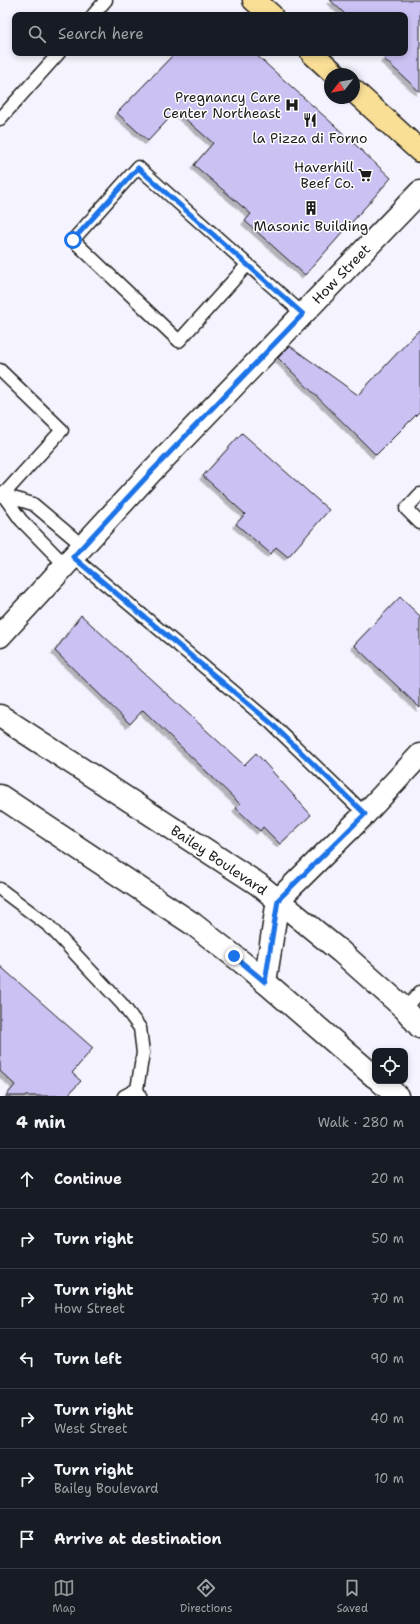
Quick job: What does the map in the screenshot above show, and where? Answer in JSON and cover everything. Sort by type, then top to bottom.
[{"type":"main road","points":[[254,0],[268,12]]},
{"type":"main road","points":[[315,56],[328,68]]},
{"type":"main road","points":[[360,96],[420,151]]},
{"type":"main road","name":"How Street","points":[[0,636],[152,471],[420,192]]},
{"type":"main road","name":"Bailey Boulevard","points":[[0,716],[258,884],[340,952],[405,1009],[420,1027]]},
{"type":"main road","points":[[265,982],[278,900],[365,814],[420,755]]},
{"type":"main road","points":[[0,796],[193,924],[243,963],[372,1074]]},
{"type":"main road","points":[[383,1084],[397,1096]]},
{"type":"lane","points":[[96,12],[106,0]]},
{"type":"lane","points":[[0,119],[56,56]]},
{"type":"lane","points":[[248,264],[179,341],[73,240],[138,168],[248,264],[303,314]]},
{"type":"lane","points":[[0,370],[62,430],[2,494]]},
{"type":"lane","points":[[2,494],[33,504],[74,556]]},
{"type":"lane","points":[[2,494],[21,520],[74,556],[271,723],[365,814]]},
{"type":"lane","points":[[420,494],[406,509],[420,523]]},
{"type":"lane","points":[[0,889],[49,926],[122,1004],[140,1028],[143,1053],[139,1093],[124,1096]]},
{"type":"lane","points":[[405,1009],[420,992]]},
{"type":"building","points":[[330,0],[420,0],[420,92],[384,59],[387,56],[408,56],[408,12],[343,12]]},
{"type":"building","points":[[172,56],[257,56],[391,178],[305,275],[245,221],[251,214],[194,165],[213,143],[176,111],[148,141],[117,113]]},
{"type":"building","points":[[420,329],[420,411],[376,455],[278,358],[290,346],[358,395]]},
{"type":"building","points":[[242,433],[329,510],[288,557],[276,547],[271,554],[236,524],[245,514],[203,476]]},
{"type":"building","points":[[400,597],[420,616],[420,708],[354,645]]},
{"type":"building","points":[[81,615],[244,765],[256,753],[311,815],[280,844],[263,827],[260,831],[236,808],[240,804],[143,710],[130,724],[55,651]]},
{"type":"building","points":[[0,966],[93,1048],[72,1073],[81,1081],[67,1096],[6,1096],[15,1085],[0,1071]]},
{"type":"place","name":"Pregnancy Care Center Northeast","points":[[292,105]]},
{"type":"place","name":"la Pizza di Forno","points":[[310,120]]},
{"type":"place","name":"Haverhill Beef Co.","points":[[365,175]]},
{"type":"place","name":"Masonic Building","points":[[311,208]]},
{"type":"route","points":[[73,240],[138,168],[303,314],[152,471],[73,557],[271,723],[365,814],[278,900],[265,982],[234,956]]}]
